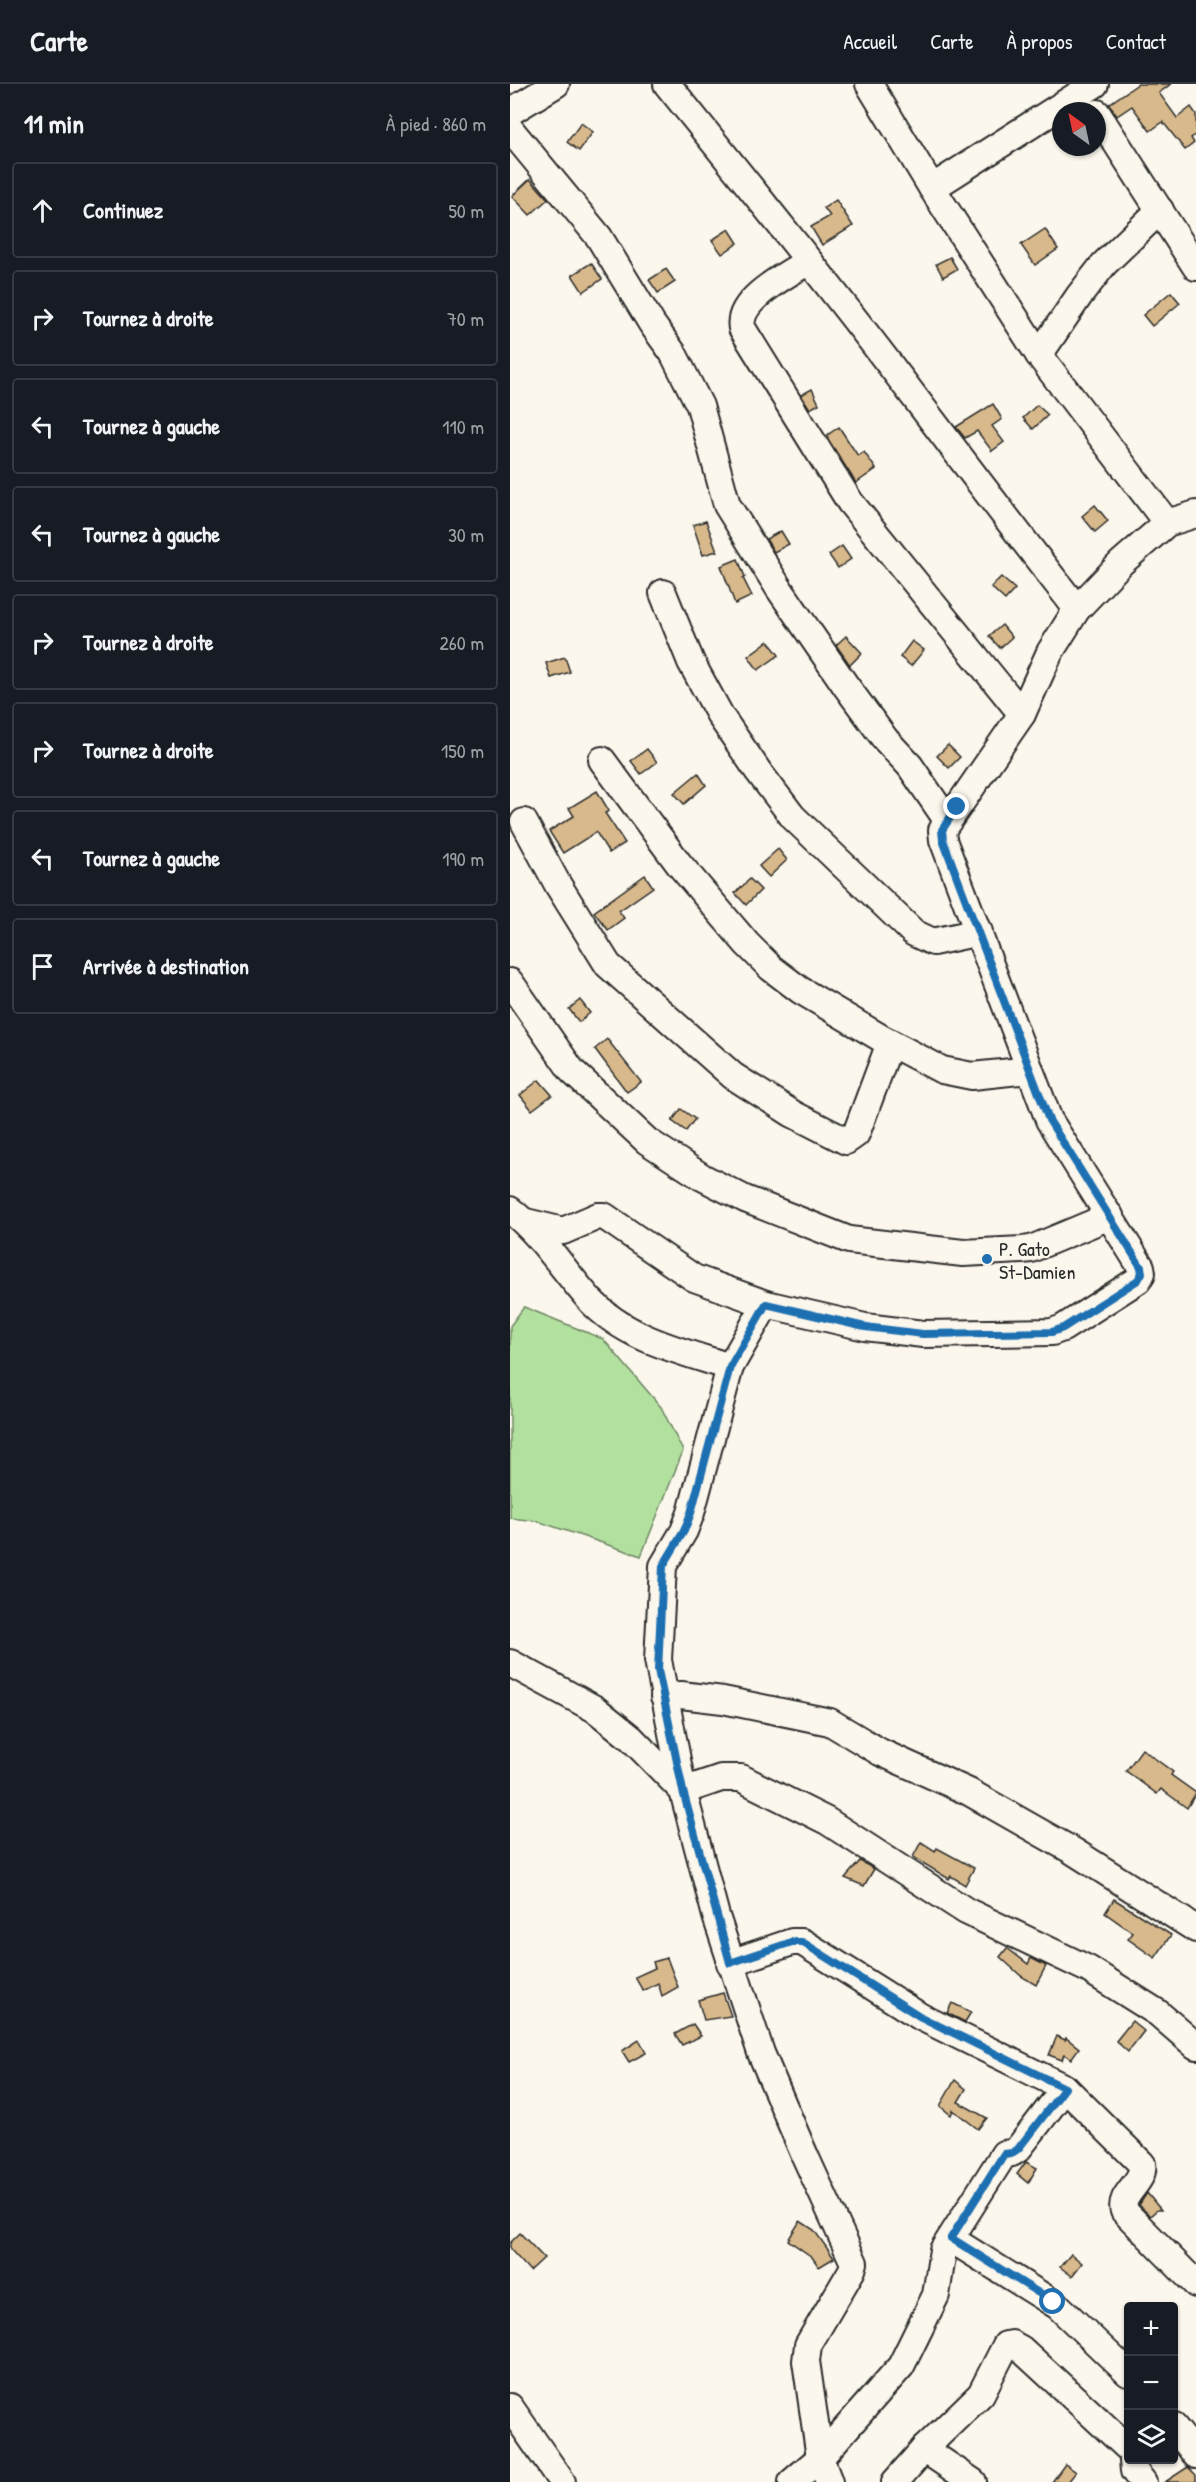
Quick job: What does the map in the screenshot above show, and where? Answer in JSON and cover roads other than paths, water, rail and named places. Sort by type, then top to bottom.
[{"type":"street","points":[[510,112],[556,84]]},
{"type":"street","points":[[667,84],[809,261],[1077,609]]},
{"type":"street","points":[[868,84],[1039,355],[1167,523]]},
{"type":"street","points":[[932,188],[1090,97],[1196,267]]},
{"type":"street","points":[[510,129],[599,237],[652,324],[673,353],[700,406],[727,505],[780,590],[846,686],[885,739],[910,766],[947,820]]},
{"type":"street","points":[[1039,355],[1078,296],[1104,264],[1160,210]]},
{"type":"street","points":[[809,261],[766,289],[744,310],[741,320],[742,328],[850,502],[1022,714]]},
{"type":"street","points":[[518,1216],[563,1231],[598,1216],[604,1216],[612,1219],[694,1278],[766,1304],[865,1327],[923,1334],[1052,1332],[1063,1328],[1138,1280],[1142,1273],[1141,1267],[1049,1120],[943,840],[942,830],[1022,714],[1050,652],[1077,609],[1121,562],[1167,523],[1196,514]]},
{"type":"street","points":[[663,593],[691,662],[720,717],[793,817],[914,933],[933,942],[979,932]]},
{"type":"street","points":[[602,760],[679,864],[763,960],[800,990],[890,1043],[942,1070],[972,1076],[1030,1070]]},
{"type":"street","points":[[524,822],[558,885],[604,961],[733,1076],[793,1114],[846,1140],[851,1139],[856,1134],[890,1043]]},
{"type":"street","points":[[510,982],[563,1061],[647,1141],[702,1178],[745,1199],[849,1240],[963,1253],[1022,1250],[1031,1249],[1110,1216]]},
{"type":"street","points":[[518,1216],[590,1300],[636,1335],[730,1367]]},
{"type":"street","points":[[766,1304],[730,1367],[691,1513],[684,1531],[663,1566],[658,1660],[683,1791],[730,1963],[761,2053],[854,2263],[852,2271],[808,2345],[806,2361],[819,2458],[829,2482]]},
{"type":"street","points":[[510,1663],[595,1709],[631,1738],[683,1791]]},
{"type":"street","points":[[664,1697],[681,1695],[723,1700],[830,1722],[880,1752],[969,1792],[1073,1851],[1196,1929]]},
{"type":"street","points":[[683,1791],[721,1778],[741,1778],[827,1821],[966,1911],[1088,1969],[1158,2013],[1196,2046]]},
{"type":"street","points":[[730,1963],[792,1942],[802,1942],[921,2017],[1065,2088],[1142,2164],[1143,2172],[1124,2202],[1124,2211],[1196,2284]]},
{"type":"street","points":[[792,2482],[819,2458],[901,2366],[936,2295],[940,2260],[951,2238],[1004,2154],[1018,2149],[1065,2088]]},
{"type":"street","points":[[951,2238],[1058,2306],[1124,2369]]},
{"type":"street","points":[[895,2482],[924,2449],[981,2394],[1006,2345],[1012,2344],[1021,2349],[1133,2468]]},
{"type":"street","points":[[510,2406],[562,2482]]},
{"type":"street","points":[[1178,2433],[1196,2455]]},
{"type":"street","points":[[924,2449],[973,2482]]},
{"type":"place","name":"P. Gato St-Damien","points":[[987,1259]]}]
